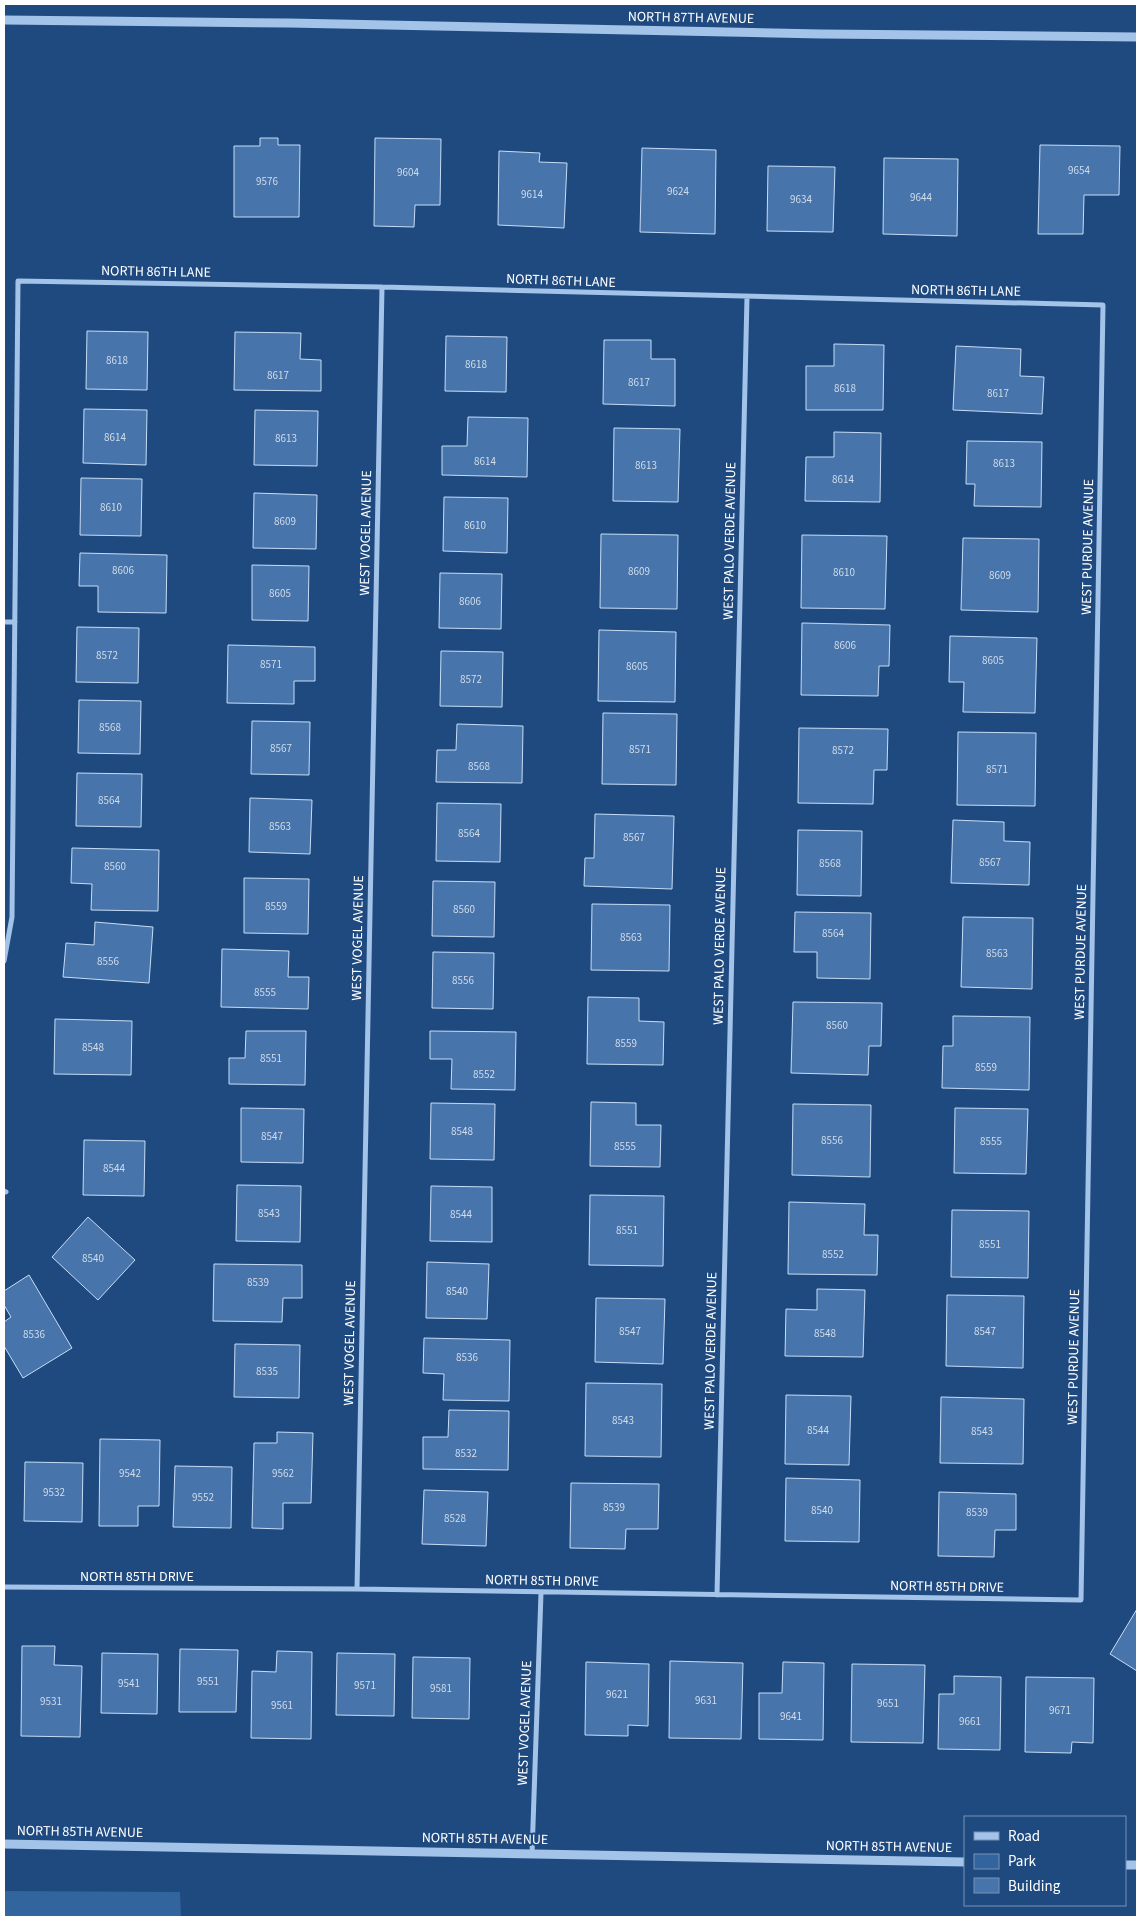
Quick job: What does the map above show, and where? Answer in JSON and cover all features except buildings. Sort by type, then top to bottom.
[{"type":"street","name":"NORTH 87TH AVENUE","points":[[4,20],[299,23],[821,34],[1137,37]]},
{"type":"street","name":"NORTH 86TH LANE","points":[[15,622],[18,282],[382,287],[1103,305]]},
{"type":"street","name":"WEST VOGEL AVENUE","points":[[357,1589],[382,287]]},
{"type":"street","name":"WEST PALO VERDE AVENUE","points":[[716,1595],[747,297]]},
{"type":"street","name":"WEST PURDUE AVENUE","points":[[1081,1600],[1103,305]]},
{"type":"street","points":[[4,622],[15,622],[12,917],[4,960]]},
{"type":"street","name":"NORTH 85TH DRIVE","points":[[4,1587],[357,1589],[1081,1600]]},
{"type":"street","name":"WEST VOGEL AVENUE","points":[[532,1854],[540,1593]]},
{"type":"street","name":"NORTH 85TH AVENUE","points":[[4,1844],[964,1862]]},
{"type":"green space","points":[[4,1891],[180,1892],[181,1917],[4,1917]]}]
